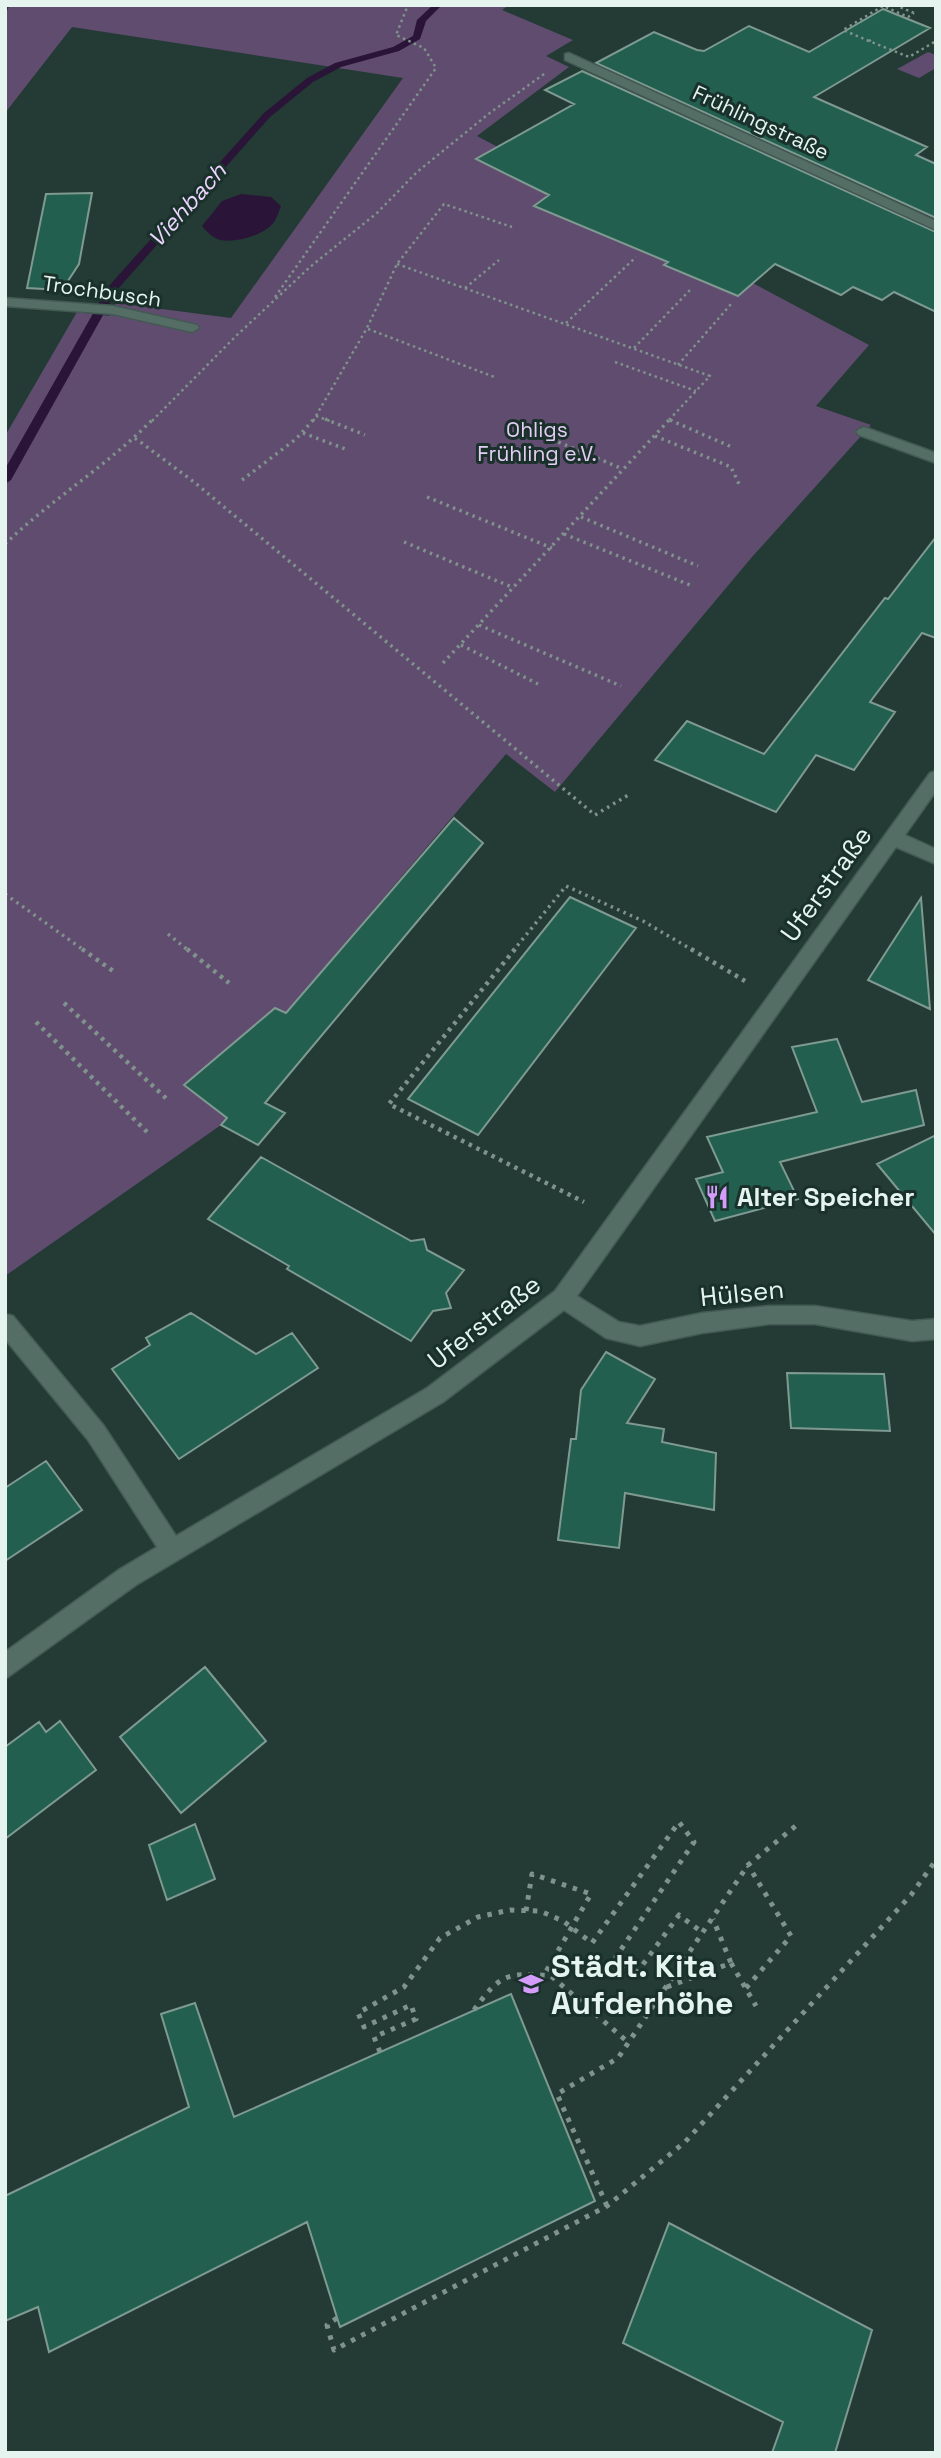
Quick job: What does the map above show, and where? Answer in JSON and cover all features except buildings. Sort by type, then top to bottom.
[{"type":"street","name":"Frühlingstraße","points":[[569,57],[936,226]]},
{"type":"street","name":"Trochbusch","points":[[5,302],[113,310],[192,328]]},
{"type":"street","points":[[864,432],[936,458]]},
{"type":"street","name":"Uferstraße","points":[[5,1667],[80,1609],[172,1550],[435,1395],[563,1298],[936,777]]},
{"type":"street","points":[[894,838],[936,857]]},
{"type":"street","name":"Hülsen","points":[[563,1298],[614,1331],[640,1336],[702,1323],[769,1315],[815,1315],[912,1331],[936,1329]]},
{"type":"street","points":[[5,1324],[96,1433],[172,1550]]},
{"type":"path","points":[[269,306],[436,68],[424,48],[396,35],[408,5]]},
{"type":"path","points":[[895,5],[915,14],[908,17],[883,6],[843,30],[909,57],[936,41]]},
{"type":"path","points":[[5,544],[38,512],[135,438],[236,335],[310,267],[377,214],[417,172],[491,112],[569,57]]},
{"type":"path","points":[[242,480],[303,432],[316,416],[367,328],[397,264],[444,204],[512,227]]},
{"type":"path","points":[[565,324],[636,257]]},
{"type":"path","points":[[465,288],[499,260]]},
{"type":"path","points":[[397,264],[710,376],[443,663]]},
{"type":"path","points":[[634,348],[692,288]]},
{"type":"path","points":[[678,365],[732,303]]},
{"type":"path","points":[[367,328],[497,379]]},
{"type":"path","points":[[615,362],[696,391]]},
{"type":"path","points":[[316,416],[365,435]]},
{"type":"path","points":[[670,420],[734,448]]},
{"type":"path","points":[[303,432],[348,450]]},
{"type":"path","points":[[539,434],[623,468]]},
{"type":"path","points":[[655,436],[731,467],[739,484]]},
{"type":"path","points":[[135,438],[205,490],[595,815],[631,794]]},
{"type":"path","points":[[427,497],[552,548]]},
{"type":"path","points":[[581,517],[698,566]]},
{"type":"path","points":[[564,534],[690,585]]},
{"type":"path","points":[[404,542],[514,588]]},
{"type":"path","points":[[478,625],[621,686]]},
{"type":"path","points":[[461,645],[538,684]]},
{"type":"path","points":[[620,1219],[389,1104],[566,886],[643,921],[778,1000]]},
{"type":"path","points":[[5,894],[113,971]]},
{"type":"path","points":[[168,934],[229,983]]},
{"type":"path","points":[[64,1003],[169,1101]]},
{"type":"path","points":[[36,1022],[147,1132]]},
{"type":"path","points":[[380,2052],[374,2037],[416,2019],[411,2005],[364,2027],[358,2013],[409,1983],[428,1951],[440,1938],[459,1925],[512,1910],[551,1915],[593,1943],[679,1822],[694,1842],[616,1957],[633,1978],[678,1915],[703,1933]]},
{"type":"path","points":[[607,2206],[557,2094],[618,2058],[748,1865],[798,1824]]},
{"type":"path","points":[[337,2318],[327,2325],[334,2350],[607,2206],[685,2142],[902,1905],[936,1860]]},
{"type":"path","points":[[746,1988],[792,1936],[748,1865]]},
{"type":"path","points":[[526,1911],[533,1874],[591,1894],[544,1975]]},
{"type":"path","points":[[713,1919],[731,1963],[756,2006]]},
{"type":"path","points":[[666,1987],[731,1963]]},
{"type":"path","points":[[474,2010],[492,1985],[509,1976],[551,1976],[629,2043]]},
{"type":"green space","name":"Ohligs Frühling e.V.","points":[[10,5],[509,5],[502,10],[573,40],[546,56],[569,67],[477,136],[869,345],[816,406],[871,425],[752,557],[555,792],[506,754],[260,1043],[249,1094],[221,1125],[5,1276],[5,436],[77,312],[109,316],[116,303],[231,318],[403,78],[72,27],[5,113],[5,15]]},
{"type":"green space","points":[[928,52],[936,55],[936,68],[919,78],[897,69]]},
{"type":"shaded area","points":[[241,194],[271,197],[281,206],[275,220],[270,227],[250,237],[227,241],[215,238],[202,226],[222,201]]},
{"type":"waterway","name":"Viehbach","points":[[5,480],[112,289],[267,115],[310,80],[338,65],[396,49],[417,37],[422,20],[438,5]]},
{"type":"place","name":"Alter Speicher","points":[[717,1197]]},
{"type":"place","name":"Städt. Kita Aufderhöhe","points":[[531,1984]]}]
